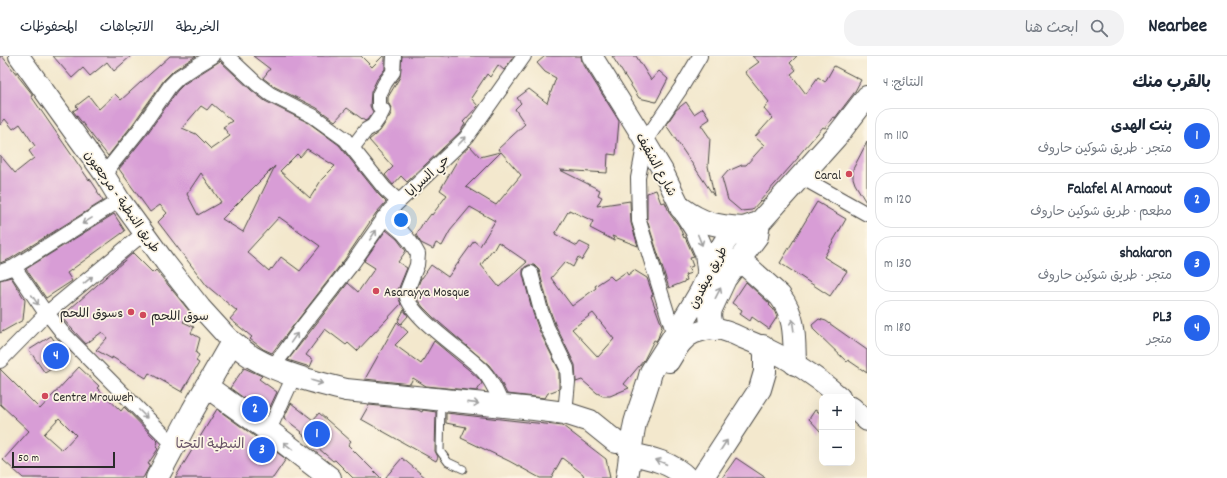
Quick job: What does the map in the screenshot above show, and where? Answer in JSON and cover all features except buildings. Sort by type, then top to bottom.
[{"type":"main road","name":"طريق النبطية - مرجعيون","points":[[19,56],[104,174],[120,200],[144,233],[201,308],[232,342]]},
{"type":"main road","name":"شارع الشقيف","points":[[592,56],[663,171],[681,208],[689,219],[701,242],[707,265],[708,277]]},
{"type":"main road","name":"طريق ميفدون","points":[[626,478],[616,456],[623,448],[619,427],[628,412],[648,386],[651,372],[708,277],[721,249],[728,238],[751,225],[801,177],[836,137],[867,97]]},
{"type":"main road","points":[[681,208],[695,218],[710,224],[751,225],[757,236],[725,279],[711,309],[711,322],[715,329]]},
{"type":"main road","points":[[739,259],[780,296],[789,311],[800,366]]},
{"type":"main road","points":[[648,386],[655,382],[683,341],[694,333],[715,329],[726,331],[763,346],[800,366],[836,394]]},
{"type":"main road","points":[[157,478],[206,386],[232,342],[250,356],[294,376],[346,390],[565,413],[590,421],[623,448],[658,461],[687,478]]},
{"type":"main road","points":[[702,478],[760,389],[765,372],[765,354],[763,346]]},
{"type":"main road","points":[[760,389],[770,381],[800,366]]},
{"type":"main road","points":[[206,386],[268,432],[318,474]]},
{"type":"main road","points":[[855,411],[867,421]]},
{"type":"street","points":[[104,174],[140,129],[170,86],[193,68],[213,56]]},
{"type":"street","points":[[227,56],[270,94],[324,123],[346,139],[385,189],[398,201]]},
{"type":"street","points":[[353,147],[366,130],[373,126],[383,110],[379,106],[379,95],[393,72],[394,56]]},
{"type":"street","name":"حي السرايا","points":[[268,365],[277,361],[285,351],[398,201],[466,138],[524,56]]},
{"type":"street","points":[[674,335],[639,221],[638,178],[645,141],[681,88],[700,56]]},
{"type":"street","points":[[801,177],[867,214]]},
{"type":"street","points":[[0,272],[14,267],[120,200]]},
{"type":"street","points":[[384,218],[408,238],[418,254],[417,265],[406,293],[406,297],[411,306],[431,327],[484,372],[503,406]]},
{"type":"street","points":[[0,361],[47,313],[144,233]]},
{"type":"street","points":[[14,267],[44,312],[47,313],[71,341],[174,445]]},
{"type":"street","points":[[531,273],[543,316],[567,368],[568,382],[565,413]]},
{"type":"street","points":[[268,432],[294,376]]},
{"type":"lane","points":[[441,400],[440,451],[448,462],[464,469]]},
{"type":"place","name":"Caral","points":[[849,174]]},
{"type":"place","name":"Asarayya Mosque","points":[[376,291]]},
{"type":"place","name":"سوق اللحمs","points":[[131,312]]},
{"type":"place","name":"سوق اللحم","points":[[143,315]]},
{"type":"place","name":"PL3","points":[[56,356]]},
{"type":"place","name":"Centre Mrouweh","points":[[45,396]]},
{"type":"place","name":"Falafel Al Arnaout","points":[[255,409]]},
{"type":"place","name":"بنت الهدى","points":[[317,434]]},
{"type":"place","name":"shakaron","points":[[262,450]]},
{"type":"district","name":"النبطية التحتا","points":[[210,443]]}]
